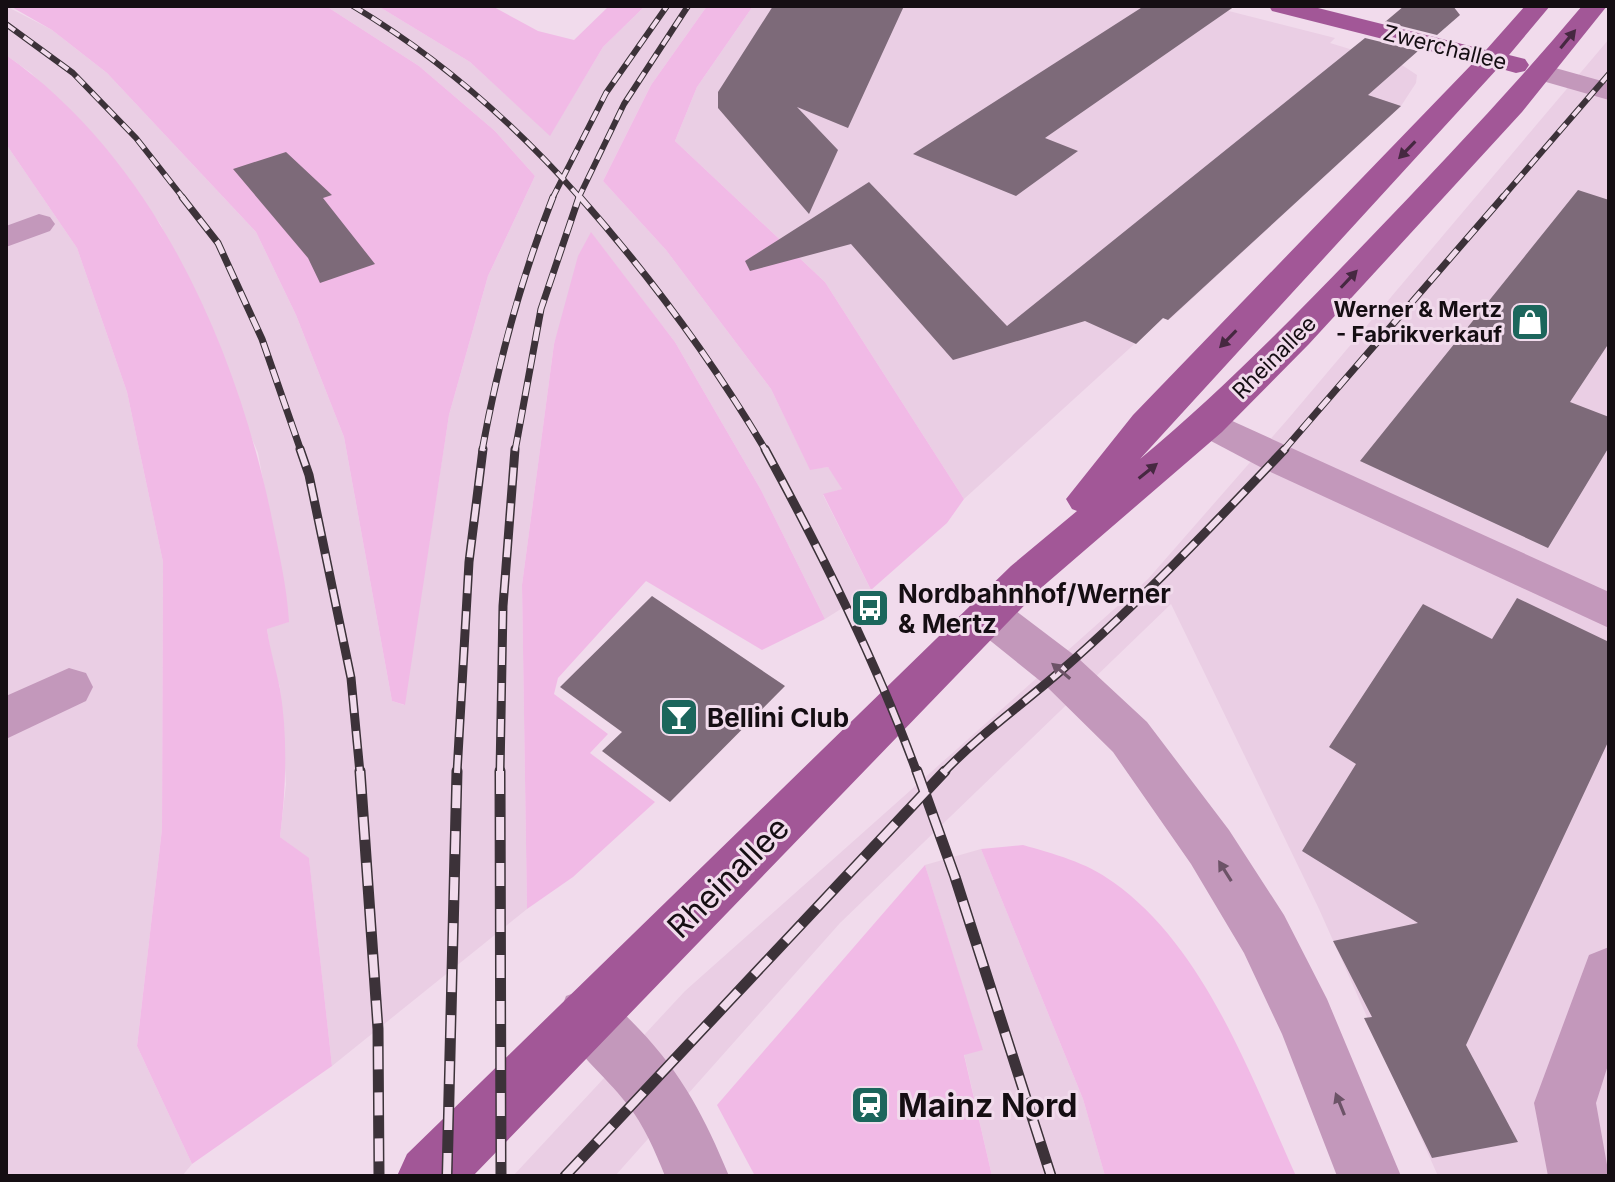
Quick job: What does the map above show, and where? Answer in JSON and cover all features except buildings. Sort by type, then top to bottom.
[{"type":"main road","name":"Zwerchallee","points":[[1281,6],[1541,72]]},
{"type":"main road","name":"Rheinallee","points":[[429,1176],[1026,577],[1208,423],[1296,336],[1541,72],[1595,6]]},
{"type":"main road","points":[[1384,32],[1470,30],[1531,14]]},
{"type":"main road","name":"Rheinallee","points":[[1026,577],[1147,424],[1531,14]]},
{"type":"street","name":"Zwerchallee","points":[[1541,72],[1609,92]]},
{"type":"street","points":[[6,237],[39,224]]},
{"type":"street","points":[[1208,423],[1276,459],[1609,611]]},
{"type":"street","points":[[988,614],[1061,671],[1130,737],[1210,847],[1264,934],[1306,1020],[1369,1176]]},
{"type":"street","points":[[6,719],[69,687]]},
{"type":"street","points":[[1580,1176],[1565,1103],[1609,975]]},
{"type":"street","points":[[587,1017],[650,1084],[673,1121],[697,1176]]},
{"type":"shaded area","points":[[6,6],[52,30],[107,73],[256,232],[296,315],[344,437],[392,701],[404,705],[449,415],[488,276],[535,176],[495,131],[419,66],[326,6],[378,6],[470,62],[550,135],[603,47],[645,6],[707,6],[651,85],[603,181],[666,250],[771,389],[810,469],[828,467],[837,478],[842,489],[823,495],[871,590],[825,619],[761,490],[675,342],[591,233],[554,344],[522,585],[527,909],[332,1066],[309,859],[280,837],[286,784],[280,687],[272,665],[267,628],[288,622],[288,613],[258,453],[161,225],[102,146],[31,73],[6,55]]},
{"type":"shaded area","points":[[10,6],[326,6],[419,66],[495,131],[535,176],[488,276],[449,415],[405,705],[392,701],[344,437],[296,315],[256,232],[107,73],[52,30]]},
{"type":"shaded area","points":[[378,6],[492,6],[538,31],[574,40],[609,6],[645,6],[603,47],[550,136],[470,62]]},
{"type":"shaded area","points":[[707,6],[753,6],[697,87],[675,141],[825,282],[964,499],[947,523],[871,590],[823,494],[842,489],[828,467],[810,470],[771,389],[666,250],[603,181],[651,85]]},
{"type":"shaded area","points":[[753,6],[1209,6],[1335,38],[1330,43],[1402,65],[1417,75],[1416,83],[1401,106],[1169,320],[1163,318],[964,499],[825,282],[675,141],[697,87]]},
{"type":"shaded area","points":[[1609,39],[1609,1176],[1438,1176],[1319,909],[1171,604],[840,923],[615,1176],[513,1176],[685,991],[1148,579],[1288,419]]},
{"type":"shaded area","points":[[6,55],[58,97],[104,146],[145,201],[180,259],[210,321],[235,385],[271,514],[284,581],[289,622],[267,629],[280,689],[284,726],[285,782],[280,837],[309,858],[332,1066],[192,1164],[137,1046],[162,829],[163,562],[127,392],[77,248],[6,144]]},
{"type":"shaded area","points":[[6,144],[77,248],[127,392],[163,562],[162,829],[137,1046],[192,1164],[182,1176],[6,1176]]},
{"type":"shaded area","points":[[591,232],[675,342],[761,490],[825,619],[762,650],[646,581],[558,678],[554,694],[608,734],[590,753],[655,802],[573,877],[527,909],[522,585],[554,344],[578,256]]},
{"type":"shaded area","points":[[1023,845],[1070,859],[1103,875],[1145,909],[1174,941],[1222,1016],[1296,1176],[1105,1176],[1083,1099],[981,849]]},
{"type":"shaded area","points":[[981,849],[1083,1099],[1105,1176],[992,1176],[964,1054],[982,1050],[925,865]]},
{"type":"shaded area","points":[[925,865],[983,1050],[964,1055],[992,1176],[755,1176],[717,1105]]},
{"type":"railway","points":[[353,6],[446,70],[502,118],[563,178]]},
{"type":"railway","points":[[563,178],[606,93],[667,6]]},
{"type":"railway","points":[[579,197],[624,104],[688,6]]},
{"type":"railway","points":[[6,24],[73,73],[136,138],[184,199]]},
{"type":"railway","points":[[1501,199],[1609,74]]},
{"type":"railway","points":[[553,197],[563,178]]},
{"type":"railway","points":[[563,178],[579,197]]},
{"type":"railway","points":[[182,197],[218,243],[262,339],[301,451]]},
{"type":"railway","points":[[482,451],[511,322],[553,197]]},
{"type":"railway","points":[[515,451],[541,309],[579,197]]},
{"type":"railway","points":[[580,197],[679,320],[766,451]]},
{"type":"railway","points":[[1283,451],[1503,197]]},
{"type":"railway","points":[[300,449],[309,475],[351,678],[360,773]]},
{"type":"railway","points":[[457,773],[469,562],[483,449]]},
{"type":"railway","points":[[500,773],[503,606],[515,449]]},
{"type":"railway","points":[[765,449],[847,608],[917,773]]},
{"type":"railway","points":[[944,772],[1121,616],[1285,449]]},
{"type":"railway","points":[[360,771],[378,1029],[379,1176]]},
{"type":"railway","points":[[447,1176],[457,771]]},
{"type":"railway","points":[[917,771],[925,793]]},
{"type":"railway","points":[[925,793],[944,772]]},
{"type":"railway","points":[[500,773],[501,1176]]},
{"type":"railway","points":[[565,1176],[925,793]]},
{"type":"railway","points":[[925,793],[1051,1176]]},
{"type":"place","name":"Werner & Mertz - Fabrikverkauf","points":[[1530,322]]},
{"type":"place","name":"Nordbahnhof/Werner & Mertz","points":[[870,608]]},
{"type":"place","name":"Bellini Club","points":[[679,717]]},
{"type":"place","name":"Mainz Nord","points":[[870,1105]]}]
